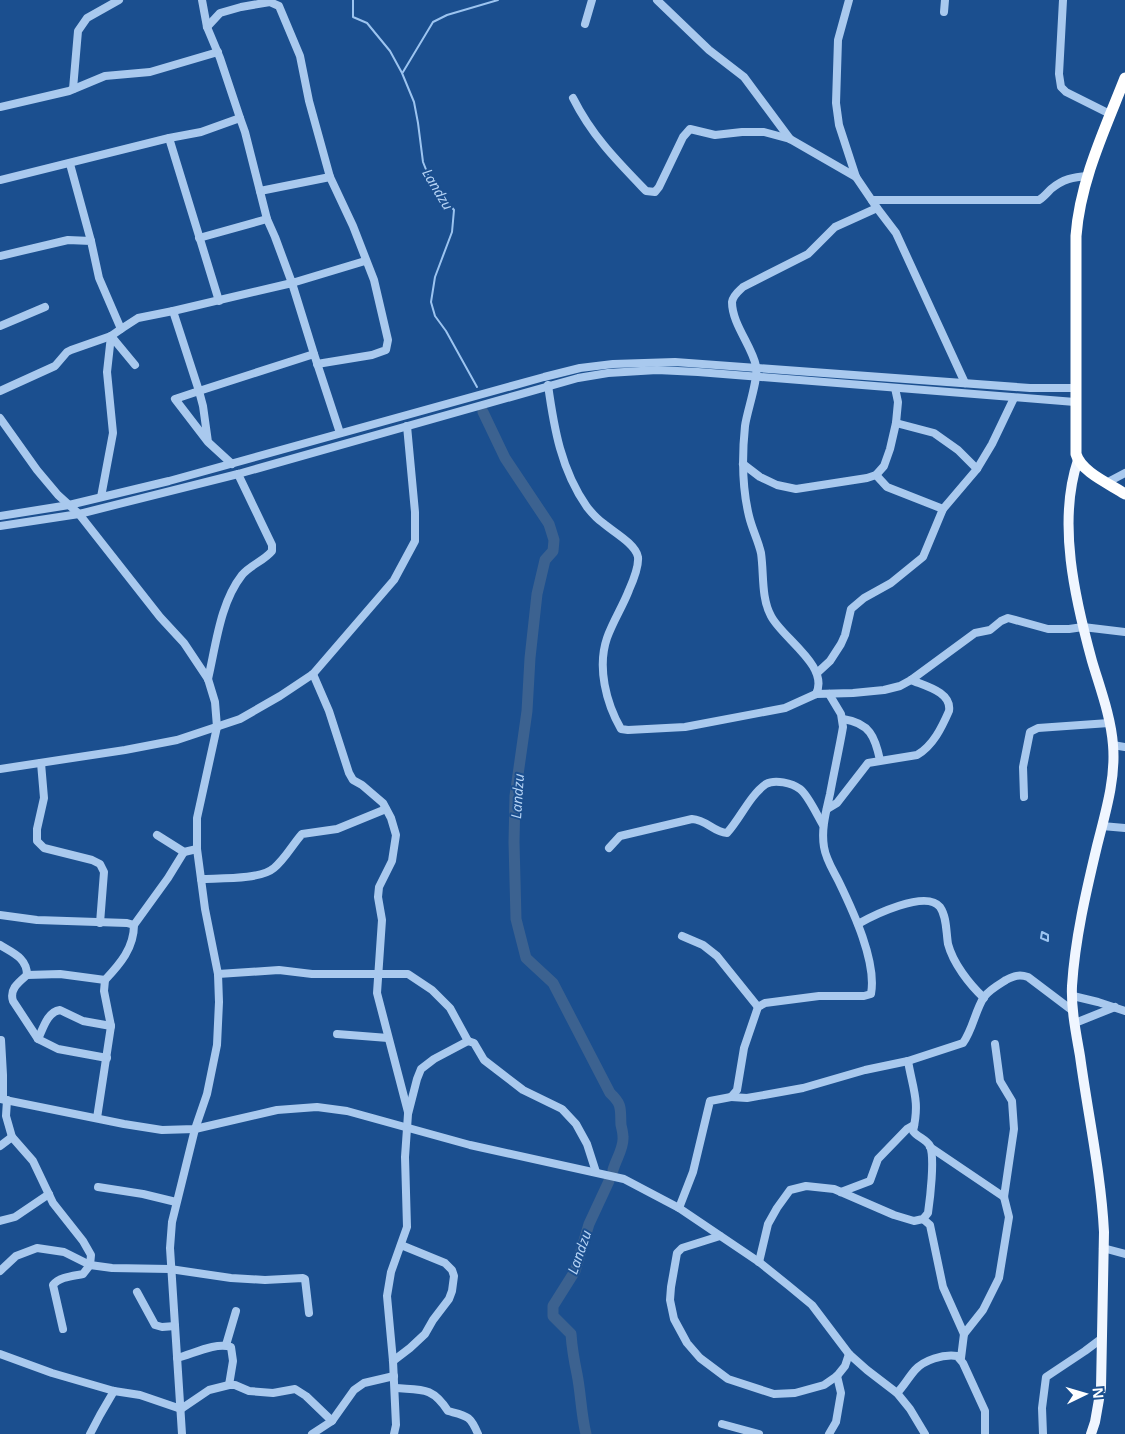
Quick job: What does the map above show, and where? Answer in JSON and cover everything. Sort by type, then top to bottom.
[{"type":"highway","points":[[1125,78],[1110,114],[1081,199],[1076,236],[1075,388],[1076,454],[1078,460],[1093,474],[1125,494]]},
{"type":"main road","points":[[1078,460],[1072,476],[1069,509],[1073,587],[1082,627],[1109,723],[1113,745],[1112,777],[1081,920],[1072,996],[1102,1208],[1104,1248],[1101,1388],[1091,1434]]},
{"type":"street","points":[[73,90],[78,30],[87,18],[119,0]]},
{"type":"street","points":[[202,0],[207,27],[218,52],[245,132],[267,219],[292,283],[340,433]]},
{"type":"street","points":[[585,24],[592,0]]},
{"type":"street","points":[[657,0],[709,50],[744,77],[790,139]]},
{"type":"street","points":[[849,0],[838,40],[836,102],[839,125],[856,177],[896,233],[965,383]]},
{"type":"street","points":[[944,12],[945,0]]},
{"type":"street","points":[[1063,0],[1059,74],[1061,87],[1066,92],[1110,114]]},
{"type":"street","points":[[207,27],[220,13],[270,2],[279,6],[300,56],[309,101],[330,177],[353,226],[365,261],[374,280],[386,330],[388,346],[384,352],[317,364]]},
{"type":"street","points":[[0,107],[73,90],[105,76],[150,72],[218,52]]},
{"type":"street","points":[[573,98],[585,121],[598,139],[646,191],[655,192],[659,187],[684,136],[690,129],[715,136],[742,132],[764,132],[790,139],[856,177]]},
{"type":"street","points":[[0,180],[169,138],[201,132],[240,118]]},
{"type":"street","points":[[169,138],[219,301]]},
{"type":"street","points":[[70,164],[100,278],[121,329]]},
{"type":"street","points":[[872,200],[1038,200],[1063,180],[1075,176],[1088,176]]},
{"type":"street","points":[[260,191],[330,177]]},
{"type":"street","points":[[816,694],[820,685],[817,673],[794,642],[771,617],[766,602],[761,552],[749,517],[743,464],[745,424],[757,367],[736,320],[732,301],[735,294],[744,288],[808,254],[835,227],[877,208]]},
{"type":"street","points":[[199,238],[267,219]]},
{"type":"street","points":[[0,256],[68,240],[91,241]]},
{"type":"street","points":[[0,391],[55,366],[71,350],[111,336],[138,318],[292,283],[365,261]]},
{"type":"street","points":[[0,326],[45,308]]},
{"type":"street","points":[[173,311],[199,391],[208,442]]},
{"type":"street","points":[[111,336],[135,365]]},
{"type":"street","points":[[101,497],[113,433],[107,372],[111,336]]},
{"type":"street","points":[[232,464],[208,442],[175,399],[314,354]]},
{"type":"street","points":[[0,516],[70,505],[232,464],[580,368],[613,364],[675,362],[1030,388],[1075,388]]},
{"type":"street","points":[[0,526],[79,514],[238,474],[548,385],[608,373],[657,370],[1075,402]]},
{"type":"street","points":[[548,385],[555,432],[565,466],[587,506],[602,523],[619,534],[638,556],[633,580],[607,638],[602,662],[606,691],[621,729],[685,728],[785,708],[816,694],[884,690],[900,686],[975,633],[990,630],[1008,618],[1048,629],[1082,627],[1125,632]]},
{"type":"street","points":[[743,464],[760,477],[777,485],[796,489],[876,475],[884,466],[896,423],[898,402],[895,388]]},
{"type":"street","points":[[817,673],[830,661],[846,635],[851,609],[864,598],[892,584],[923,557],[943,509],[977,470],[1014,398]]},
{"type":"street","points":[[0,418],[37,470],[58,495],[79,514],[160,617],[184,643],[208,679],[215,702],[217,727],[197,818],[197,849],[205,909],[218,974],[219,1002],[216,1045],[208,1094],[195,1129],[172,1222],[170,1269],[182,1434]]},
{"type":"street","points":[[896,423],[934,433],[958,450],[977,470]]},
{"type":"street","points":[[0,769],[177,740],[240,719],[313,674],[394,580],[415,541],[415,512],[407,426]]},
{"type":"street","points":[[1108,482],[1125,473]]},
{"type":"street","points":[[208,679],[232,590],[243,574],[272,551],[272,545],[238,474]]},
{"type":"street","points":[[876,475],[887,487],[943,509]]},
{"type":"street","points":[[313,674],[329,710],[353,780],[362,785],[383,803],[391,818],[396,835],[392,861],[379,887],[378,896],[382,920],[377,993],[408,1114]]},
{"type":"street","points":[[826,810],[842,798],[864,767],[872,761],[912,756],[922,752],[933,740],[949,711],[950,705],[942,693],[911,680]]},
{"type":"street","points":[[758,1006],[819,996],[864,996],[871,994],[871,965],[858,924],[839,881],[826,859],[824,845],[823,824],[842,736],[843,719],[829,694]]},
{"type":"street","points":[[843,719],[860,724],[870,732],[875,740],[880,760]]},
{"type":"street","points":[[1024,797],[1023,767],[1030,732],[1038,728],[1109,723]]},
{"type":"street","points":[[1113,745],[1125,747]]},
{"type":"street","points":[[40,763],[44,798],[36,829],[37,841],[44,848],[92,860],[100,864],[104,872],[100,923]]},
{"type":"street","points":[[609,848],[620,836],[692,819],[701,820],[721,833],[727,833],[767,784],[777,782],[790,784],[801,789],[823,824]]},
{"type":"street","points":[[201,879],[251,876],[267,872],[275,868],[302,834],[337,829],[386,809]]},
{"type":"street","points":[[1102,826],[1125,828]]},
{"type":"street","points":[[157,835],[184,852],[197,849]]},
{"type":"street","points":[[97,1118],[111,1026],[104,991],[104,980],[125,956],[134,934],[134,925],[184,852]]},
{"type":"street","points":[[858,924],[892,907],[914,902],[935,903],[943,912],[948,942],[953,956],[974,989],[984,998]]},
{"type":"street","points":[[0,915],[38,920],[127,923],[134,925]]},
{"type":"street","points":[[682,936],[703,946],[717,956],[758,1006]]},
{"type":"street","points":[[0,945],[22,958],[27,968],[27,975]]},
{"type":"street","points":[[218,974],[279,970],[312,974],[408,974],[432,990],[450,1008],[468,1041],[474,1043],[484,1060],[523,1090],[562,1109],[576,1124],[587,1144],[596,1172]]},
{"type":"street","points":[[104,980],[60,974],[27,975],[12,990],[11,996],[38,1040],[58,1049],[107,1058]]},
{"type":"street","points":[[679,1208],[693,1172],[710,1101],[731,1097],[747,1098],[803,1088],[865,1070],[908,1061],[963,1043],[968,1036],[984,998],[990,991],[1015,975],[1022,975],[1049,991],[1074,1010]]},
{"type":"street","points":[[1072,996],[1125,1011]]},
{"type":"street","points":[[731,1097],[737,1090],[744,1048],[758,1006]]},
{"type":"street","points":[[1075,1023],[1115,1007]]},
{"type":"street","points":[[38,1040],[52,1013],[60,1010],[83,1021],[111,1026]]},
{"type":"street","points":[[337,1034],[388,1038]]},
{"type":"street","points":[[1,1040],[4,1075],[3,1099],[12,1137],[33,1161],[53,1203],[83,1241],[91,1255],[90,1264],[83,1274],[68,1277],[55,1282],[53,1285],[64,1329]]},
{"type":"street","points":[[394,1434],[396,1425],[395,1388],[387,1296],[391,1272],[407,1227],[406,1157],[408,1114],[417,1079],[422,1069],[442,1055],[468,1041]]},
{"type":"street","points":[[986,1434],[985,1411],[960,1358],[964,1334],[983,1310],[998,1278],[1009,1217],[1004,1197],[1014,1130],[1012,1101],[1000,1081],[995,1044]]},
{"type":"street","points":[[908,1061],[917,1101],[912,1131],[926,1140],[930,1147],[1004,1197]]},
{"type":"street","points":[[3,1099],[162,1130],[195,1129],[277,1110],[317,1107],[346,1111],[470,1145],[624,1179],[679,1208],[759,1262],[812,1306],[850,1354],[897,1393],[910,1409],[925,1434]]},
{"type":"street","points":[[840,1192],[870,1181],[878,1159],[907,1129],[914,1125]]},
{"type":"street","points":[[0,1146],[12,1137]]},
{"type":"street","points":[[759,1262],[768,1224],[790,1190],[806,1186],[821,1187],[840,1192],[894,1215],[914,1221],[922,1219],[928,1213],[931,1166],[930,1147]]},
{"type":"street","points":[[98,1186],[176,1202]]},
{"type":"street","points":[[0,1221],[14,1217],[49,1194]]},
{"type":"street","points":[[922,1219],[930,1225],[942,1287],[964,1334]]},
{"type":"street","points":[[720,1236],[682,1248],[677,1253],[670,1300],[674,1319],[687,1343],[700,1358],[728,1379],[774,1394],[795,1393],[824,1385],[837,1376],[845,1366],[850,1354]]},
{"type":"street","points":[[393,1361],[425,1334],[449,1299],[454,1276],[452,1270],[445,1263],[401,1245]]},
{"type":"street","points":[[0,1271],[16,1256],[37,1248],[64,1252],[90,1264],[112,1268],[170,1269],[231,1278],[265,1280],[303,1278],[305,1279],[309,1313]]},
{"type":"street","points":[[1104,1248],[1125,1254]]},
{"type":"street","points":[[137,1292],[155,1325],[162,1327],[175,1326]]},
{"type":"street","points":[[226,1345],[236,1311]]},
{"type":"street","points":[[1043,1434],[1042,1408],[1046,1377],[1101,1339]]},
{"type":"street","points":[[177,1358],[209,1348],[226,1345],[231,1347],[229,1385]]},
{"type":"street","points":[[0,1354],[52,1373],[114,1391],[140,1396],[180,1409]]},
{"type":"street","points":[[897,1393],[906,1385],[917,1368],[930,1360],[953,1356],[960,1358]]},
{"type":"street","points":[[312,1434],[332,1421],[354,1390],[364,1383],[394,1376]]},
{"type":"street","points":[[829,1434],[836,1422],[842,1393],[837,1376]]},
{"type":"street","points":[[180,1409],[209,1390],[229,1385],[235,1385],[249,1391],[274,1393],[295,1389],[306,1396],[332,1421]]},
{"type":"street","points":[[395,1388],[428,1391],[440,1398],[448,1411],[466,1415],[473,1423],[478,1434]]},
{"type":"street","points":[[90,1434],[114,1391]]},
{"type":"street","points":[[722,1424],[759,1434]]},
{"type":"waterway","name":"Landzu","points":[[353,0],[353,17],[367,23],[390,51],[402,73],[414,102],[423,162],[431,182],[454,210],[452,232],[435,277],[431,302],[435,316],[446,331],[477,387]]},
{"type":"waterway","points":[[403,72],[433,22],[447,15],[498,0]]},
{"type":"waterway","name":"Landzu","points":[[483,412],[505,458],[549,524],[554,540],[553,551],[545,560],[537,594],[530,658],[527,711],[515,796],[516,919],[526,958],[553,983],[610,1093],[619,1104],[623,1141],[613,1170]]},
{"type":"waterway","points":[[1042,932],[1048,935],[1048,941],[1041,938],[1042,932]]},
{"type":"waterway","name":"Landzu","points":[[586,1434],[571,1334],[553,1316],[553,1306],[575,1271],[589,1224],[609,1181]]}]
